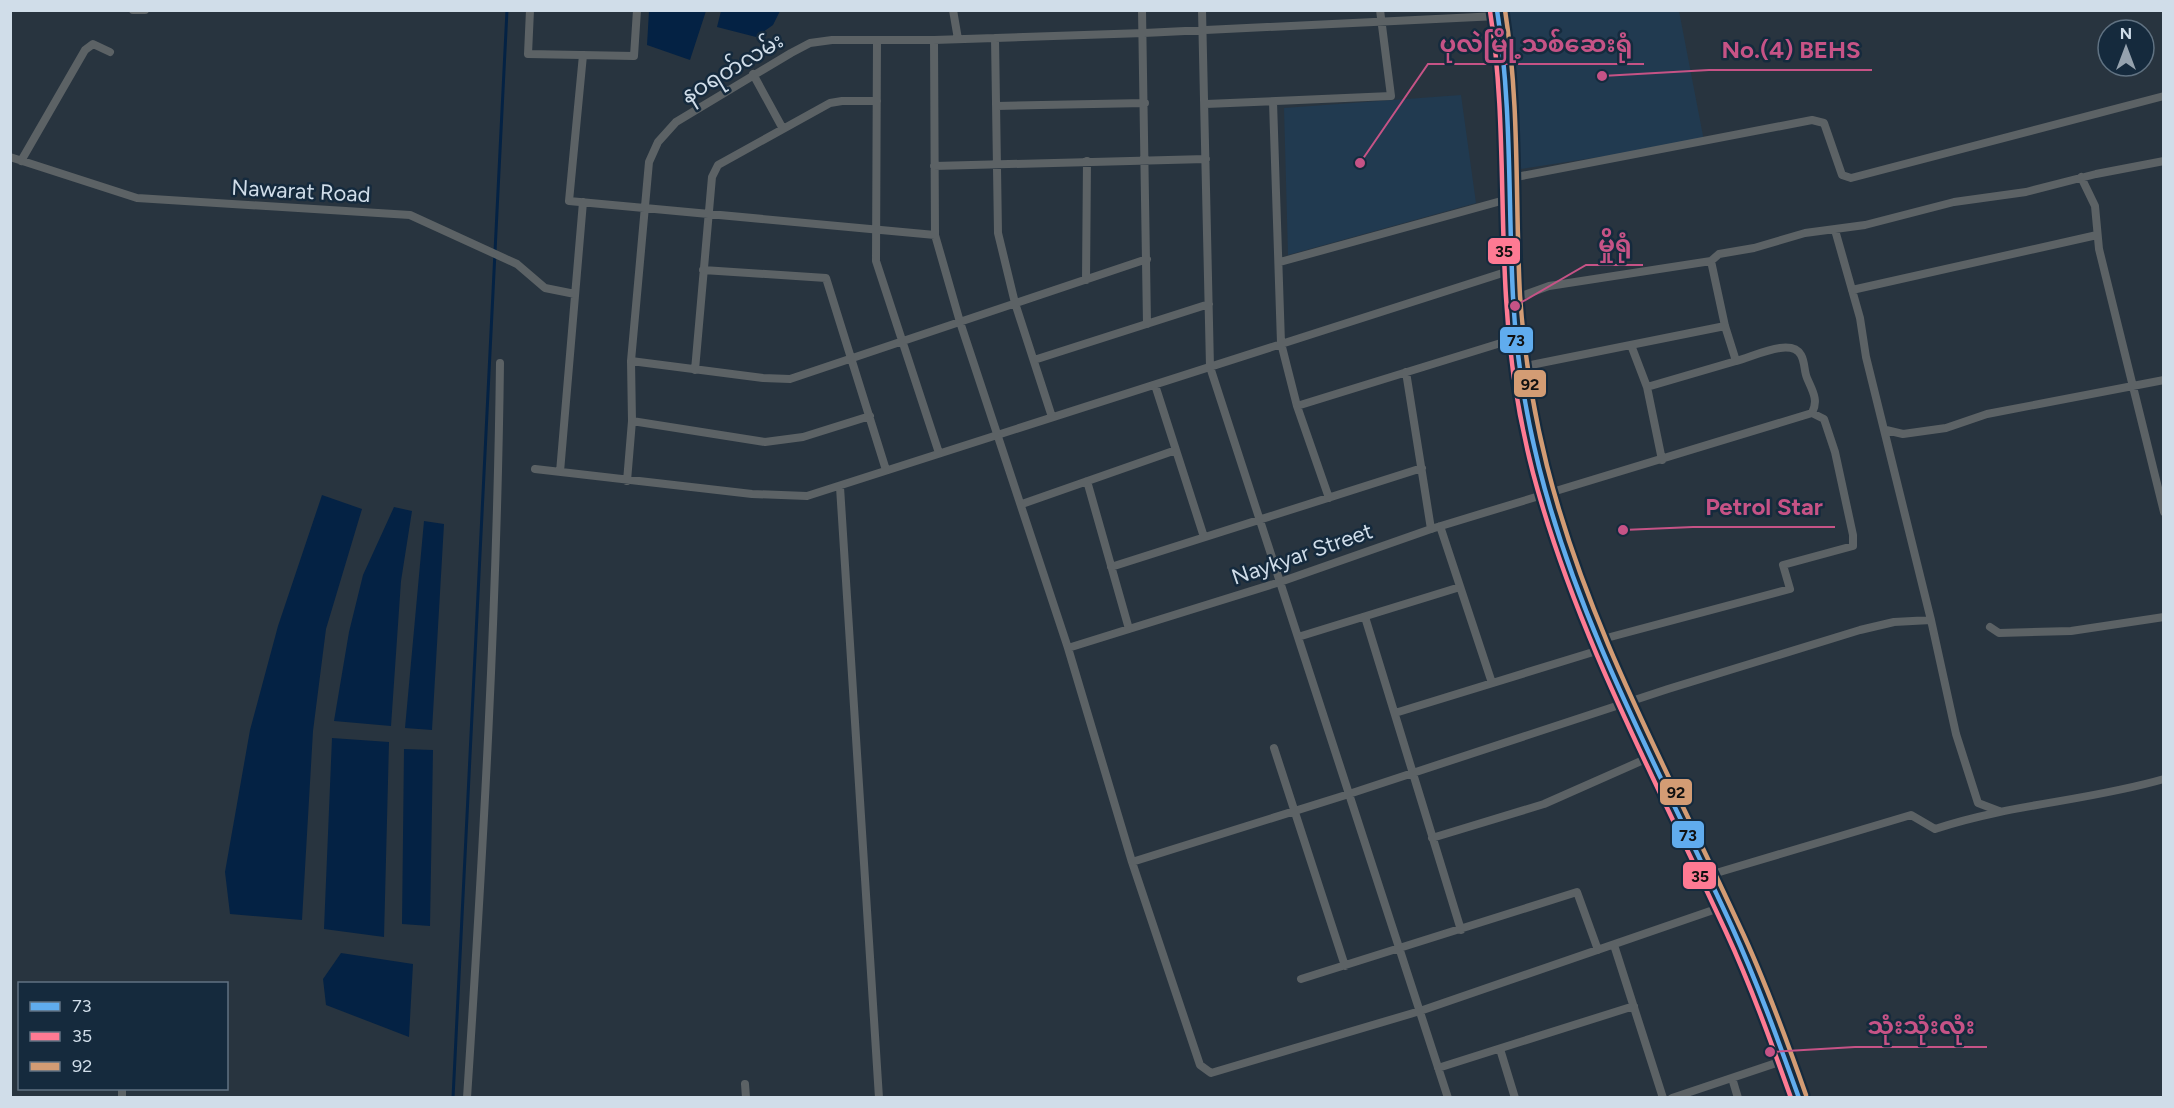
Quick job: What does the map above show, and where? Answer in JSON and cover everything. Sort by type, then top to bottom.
[{"type":"main road","points":[[1498,13],[1511,178],[1513,299],[1528,416],[1547,495],[1624,704],[1648,758],[1722,907],[1799,1098]]},
{"type":"street","points":[[133,10],[145,10]]},
{"type":"street","points":[[530,10],[528,54],[634,56],[637,10]]},
{"type":"street","points":[[953,10],[958,39]]},
{"type":"street","points":[[1143,10],[1147,159],[1147,324]]},
{"type":"street","points":[[1202,10],[1206,104],[1210,367],[1448,1098]]},
{"type":"street","points":[[1206,104],[1391,96],[1380,10]]},
{"type":"street","name":"နဝရတ်လမ်း","points":[[627,481],[632,421],[632,361],[649,162],[658,142],[676,122],[753,74],[810,43],[832,40],[934,40],[1203,31],[1382,23],[1445,15],[1498,13]]},
{"type":"street","points":[[995,38],[997,106],[995,163],[998,233],[1016,303],[1052,417]]},
{"type":"street","points":[[877,40],[878,231],[876,261],[939,453]]},
{"type":"street","points":[[934,40],[935,235],[960,322],[1023,504],[1132,862],[1200,1065],[1211,1073],[1420,1011],[1722,907]]},
{"type":"street","points":[[21,161],[86,50],[93,44],[110,52]]},
{"type":"street","points":[[583,55],[569,201],[935,235]]},
{"type":"street","points":[[753,74],[783,129]]},
{"type":"street","points":[[1511,178],[1812,120],[1824,123],[1842,175],[1851,178],[2163,96]]},
{"type":"street","points":[[695,369],[712,177],[718,165],[830,103],[877,101]]},
{"type":"street","points":[[1273,102],[1281,343],[1297,406],[1329,498]]},
{"type":"street","points":[[997,106],[1145,103]]},
{"type":"street","name":"Nawarat Road","points":[[10,157],[137,198],[410,215],[517,264],[545,288],[575,294]]},
{"type":"street","points":[[934,166],[1206,159]]},
{"type":"street","points":[[1086,280],[1087,161]]},
{"type":"street","points":[[1513,299],[1549,286],[1711,261],[1719,254],[1784,240],[1805,232],[1835,230],[1909,215],[1954,202],[2026,192],[2081,177],[2163,161]]},
{"type":"street","points":[[2081,177],[2095,206],[2097,235],[2163,512]]},
{"type":"street","points":[[1280,262],[1512,198]]},
{"type":"street","points":[[560,472],[583,202]]},
{"type":"street","points":[[1835,230],[1886,430],[1956,734],[1978,803],[1999,811]]},
{"type":"street","points":[[1852,290],[2097,235]]},
{"type":"street","points":[[632,361],[763,378],[790,379],[1147,259]]},
{"type":"street","points":[[1711,261],[1725,326],[1736,361]]},
{"type":"street","points":[[703,270],[826,278],[886,470]]},
{"type":"street","points":[[535,469],[627,481],[783,496],[807,496],[1512,270]]},
{"type":"street","points":[[1034,360],[1209,304]]},
{"type":"street","points":[[1521,368],[1725,326]]},
{"type":"street","points":[[1297,406],[1518,338]]},
{"type":"street","points":[[1631,345],[1647,387],[1662,460]]},
{"type":"street","points":[[1395,713],[1492,683],[1601,644],[1790,589],[1783,565],[1853,546],[1853,535],[1835,452],[1824,419],[1812,413],[1815,394],[1806,375],[1802,356],[1796,350],[1784,345],[1647,387]]},
{"type":"street","points":[[466,1098],[476,958],[498,489],[500,363]]},
{"type":"street","points":[[1406,372],[1422,468],[1435,528],[1460,587],[1492,683]]},
{"type":"street","points":[[1886,430],[1903,434],[1946,428],[1987,414],[2163,380]]},
{"type":"street","points":[[1155,384],[1204,537]]},
{"type":"street","name":"Naykyar Street","points":[[1068,648],[1280,582],[1435,528],[1812,413]]},
{"type":"street","points":[[632,421],[765,442],[803,437],[870,416]]},
{"type":"street","points":[[1023,504],[1176,450]]},
{"type":"street","points":[[1111,567],[1422,468]]},
{"type":"street","points":[[1087,482],[1129,629]]},
{"type":"street","points":[[840,487],[879,1098]]},
{"type":"street","points":[[1298,638],[1460,587]]},
{"type":"street","points":[[1365,617],[1461,930]]},
{"type":"street","points":[[1990,627],[1999,633],[2071,630],[2163,617]]},
{"type":"street","points":[[1132,862],[1860,630],[1894,622],[1931,620]]},
{"type":"street","points":[[1274,748],[1345,966]]},
{"type":"street","points":[[1432,838],[1544,804],[1648,758]]},
{"type":"street","points":[[1706,876],[1911,815],[1935,829],[1999,811],[2104,793],[2163,779]]},
{"type":"street","points":[[1301,979],[1400,950],[1577,892],[1598,950]]},
{"type":"street","points":[[1614,945],[1664,1098]]},
{"type":"street","points":[[1438,1068],[1634,1006]]},
{"type":"street","points":[[1500,1049],[1515,1098]]},
{"type":"street","points":[[1672,1098],[1785,1060]]},
{"type":"street","points":[[1731,1078],[1738,1098]]},
{"type":"street","points":[[745,1084],[746,1098]]},
{"type":"shaded area","points":[[721,10],[780,11],[773,25],[756,37],[717,27]]},
{"type":"shaded area","points":[[649,11],[706,11],[690,60],[647,45]]},
{"type":"shaded area","points":[[1508,11],[1679,11],[1704,141],[1521,169]]},
{"type":"shaded area","points":[[1461,95],[1476,203],[1288,255],[1284,108]]},
{"type":"shaded area","points":[[322,495],[362,509],[326,629],[313,731],[302,920],[230,914],[225,872],[250,730],[278,626]]},
{"type":"shaded area","points":[[394,507],[412,511],[401,581],[391,726],[334,721],[349,632],[363,575]]},
{"type":"shaded area","points":[[424,521],[444,524],[432,730],[405,728]]},
{"type":"shaded area","points":[[332,738],[389,742],[384,937],[324,929]]},
{"type":"shaded area","points":[[404,749],[433,750],[430,926],[402,924]]},
{"type":"shaded area","points":[[341,953],[413,964],[409,1037],[326,1005],[323,979]]},
{"type":"waterway","points":[[453,1098],[507,10]]},
{"type":"transit line","name":"73","points":[[1497,10],[1505,82],[1516,340],[1525,404],[1539,467],[1556,527],[1600,644],[1741,948],[1799,1098]]},
{"type":"transit line","name":"92","points":[[1505,10],[1515,118],[1520,296],[1533,403],[1547,466],[1564,526],[1608,643],[1632,700],[1749,946],[1806,1095]]},
{"type":"transit line","name":"35","points":[[1490,11],[1498,82],[1509,341],[1515,385],[1533,473],[1571,592],[1619,706],[1735,952],[1791,1098]]},
{"type":"place","name":"No.(4) BEHS","points":[[1602,76]]},
{"type":"place","name":"ပုလဲမြို့သစ်ဆေးရုံ","points":[[1360,163]]},
{"type":"place","name":"မှိုရုံ","points":[[1515,306]]},
{"type":"place","name":"Petrol Star","points":[[1623,530]]},
{"type":"place","name":"သုံးသုံးလုံး","points":[[1770,1052]]}]
